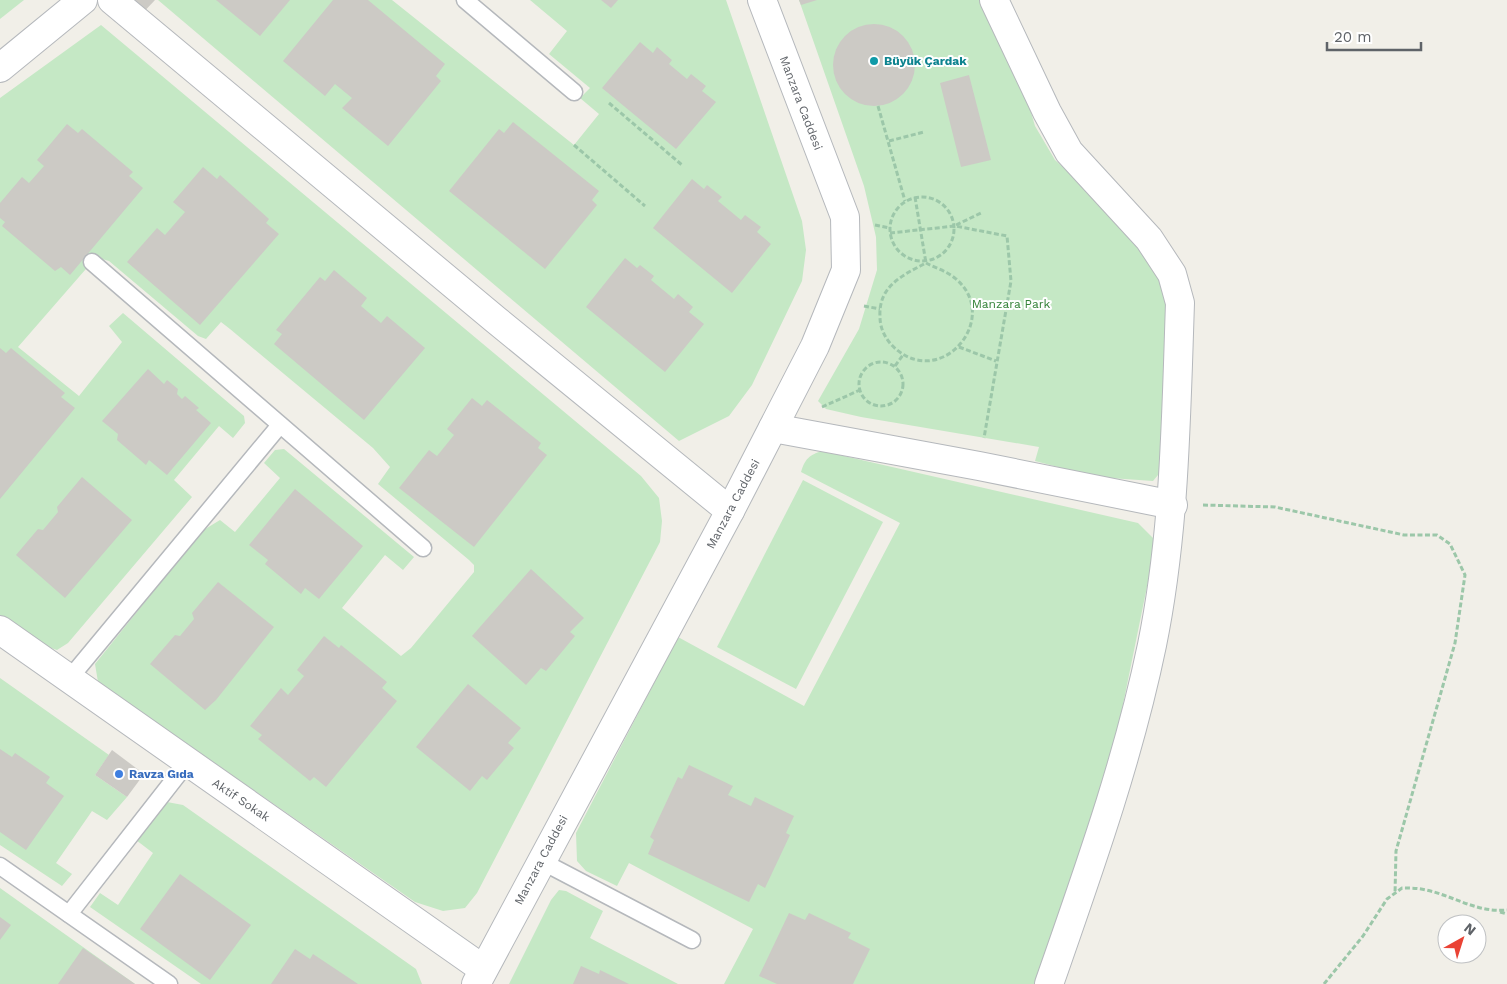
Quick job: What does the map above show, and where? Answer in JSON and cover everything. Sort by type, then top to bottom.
[{"type":"street","points":[[0,68],[83,0]]},
{"type":"street","points":[[112,0],[481,308],[730,511]]},
{"type":"street","name":"Manzara Caddesi","points":[[479,977],[730,511],[815,346],[846,270],[846,217],[762,0]]},
{"type":"street","points":[[994,0],[1047,112],[1069,152],[1149,239],[1172,274],[1180,303],[1173,504],[1152,645],[1112,803],[1049,984]]},
{"type":"street","points":[[772,428],[1173,504]]},
{"type":"street","name":"Aktif Sokak","points":[[0,630],[187,763],[303,841],[479,977]]},
{"type":"lane","points":[[465,0],[574,92]]},
{"type":"lane","points":[[92,262],[423,548]]},
{"type":"lane","points":[[69,679],[280,425]]},
{"type":"lane","points":[[69,914],[187,763]]},
{"type":"lane","points":[[541,861],[692,940]]},
{"type":"lane","points":[[0,866],[169,984]]},
{"type":"path","points":[[608,103],[682,165]]},
{"type":"path","points":[[878,106],[905,201]]},
{"type":"path","points":[[889,141],[924,132]]},
{"type":"path","points":[[574,145],[645,206]]},
{"type":"path","points":[[905,201],[894,213],[890,228],[896,248],[908,258],[926,263],[956,279],[966,291],[972,305],[972,320],[968,335],[959,347],[947,356],[932,361],[917,360],[903,355],[891,345],[883,332],[880,316],[881,301],[888,287],[899,276],[926,263],[939,257],[947,250],[953,241],[955,226],[949,211],[943,203],[924,196],[914,197],[905,201]]},
{"type":"path","points":[[914,197],[926,263]]},
{"type":"path","points":[[955,226],[983,212]]},
{"type":"path","points":[[875,225],[890,228]]},
{"type":"path","points":[[890,233],[955,226],[1007,236],[1011,281],[979,466]]},
{"type":"path","points":[[959,347],[996,361]]},
{"type":"path","points":[[895,366],[903,355]]},
{"type":"path","points":[[882,362],[895,366],[903,379],[901,394],[896,400],[883,406],[868,401],[860,390],[859,383],[864,370],[869,365],[882,362]]},
{"type":"path","points":[[1173,504],[1275,507],[1404,535],[1437,535],[1450,544],[1465,575],[1455,643],[1396,851],[1395,894]]},
{"type":"path","points":[[1324,984],[1363,936],[1387,899],[1402,888],[1426,890],[1468,906],[1507,912]]},
{"type":"green space","points":[[0,0],[24,0],[0,19]]},
{"type":"green space","points":[[158,0],[392,0],[574,145],[599,114],[580,98],[590,88],[549,54],[567,31],[530,0],[726,0],[802,221],[806,250],[802,281],[752,385],[729,416],[679,441]]},
{"type":"green space","name":"Manzara Park","points":[[799,0],[981,0],[1023,85],[1035,126],[1055,160],[1112,211],[1164,281],[1175,341],[1168,463],[1153,481],[1096,477],[1035,461],[1039,447],[861,417],[826,409],[818,401],[859,329],[877,270],[876,237],[864,186]]},
{"type":"green space","points":[[101,25],[641,476],[659,498],[662,521],[660,542],[477,893],[465,908],[443,911],[415,902],[98,682],[95,664],[202,531],[220,520],[235,532],[280,478],[264,463],[275,450],[284,449],[414,557],[403,570],[385,555],[342,608],[401,656],[411,648],[474,572],[474,565],[469,560],[378,484],[390,467],[373,448],[221,322],[206,339],[198,336],[109,261],[102,259],[92,262],[18,347],[79,396],[122,342],[109,326],[123,313],[244,416],[245,423],[233,438],[219,426],[174,480],[192,497],[68,643],[57,650],[36,643],[0,615],[0,98]]},
{"type":"green space","points":[[822,451],[1138,523],[1154,539],[1153,557],[1116,739],[1060,919],[1036,984],[724,984],[753,929],[629,863],[617,886],[586,871],[577,861],[576,833],[678,637],[804,706],[900,523],[801,472],[808,458]]},
{"type":"green space","points":[[803,480],[883,522],[796,689],[717,647]]},
{"type":"green space","points":[[0,678],[109,755],[95,775],[127,797],[107,820],[92,811],[56,863],[72,874],[62,886],[0,845]]},
{"type":"green space","points":[[167,802],[183,805],[416,969],[422,984],[201,984],[90,907],[100,893],[118,905],[153,853],[136,840]]},
{"type":"green space","points":[[0,888],[135,984],[0,984]]},
{"type":"green space","points":[[559,890],[566,891],[603,911],[590,938],[678,984],[509,984],[551,900]]},
{"type":"building","points":[[119,0],[155,0],[138,18]]},
{"type":"building","points":[[216,0],[290,0],[260,36]]},
{"type":"building","points":[[333,0],[368,0],[445,64],[436,76],[441,81],[388,146],[342,108],[352,98],[335,84],[325,96],[283,61]]},
{"type":"building","points":[[601,0],[618,0],[611,8]]},
{"type":"building","points":[[799,0],[817,0],[801,5]]},
{"type":"building","name":"Büyük Çardak","points":[[874,24],[890,27],[903,36],[912,49],[915,65],[912,81],[903,94],[890,103],[874,106],[858,103],[845,94],[836,81],[833,65],[836,49],[845,36],[858,27]]},
{"type":"building","points":[[640,42],[653,53],[657,47],[672,60],[669,64],[687,79],[691,74],[706,86],[702,91],[716,102],[676,149],[602,88]]},
{"type":"building","points":[[969,75],[991,160],[961,167],[940,83]]},
{"type":"building","points":[[513,122],[599,191],[592,200],[597,205],[545,269],[449,191],[499,129],[504,133]]},
{"type":"building","points":[[67,124],[78,133],[82,129],[133,172],[129,176],[143,188],[70,275],[61,267],[55,271],[2,226],[5,222],[0,218],[0,203],[22,177],[29,183],[44,166],[37,160]]},
{"type":"building","points":[[203,167],[217,179],[220,175],[269,219],[266,223],[279,234],[200,325],[127,262],[157,228],[165,235],[185,212],[173,202]]},
{"type":"building","points":[[692,179],[704,189],[707,185],[722,197],[718,201],[741,220],[745,215],[761,227],[757,232],[771,244],[732,293],[653,228]]},
{"type":"building","points":[[625,258],[637,268],[640,265],[654,276],[651,280],[674,299],[678,294],[693,307],[689,312],[704,324],[665,372],[586,307]]},
{"type":"building","points":[[334,270],[367,298],[361,306],[381,323],[387,316],[425,348],[364,420],[274,344],[282,334],[276,330],[320,277],[325,281]]},
{"type":"building","points":[[0,348],[6,353],[11,348],[65,393],[61,397],[75,408],[0,499]]},
{"type":"building","points":[[148,369],[164,384],[167,380],[178,389],[177,394],[182,399],[185,396],[199,408],[196,410],[211,423],[167,475],[149,460],[146,465],[117,440],[118,434],[102,421]]},
{"type":"building","points":[[472,398],[482,406],[487,400],[541,443],[538,448],[547,455],[474,547],[399,488],[429,450],[437,456],[454,435],[447,429]]},
{"type":"building","points":[[82,477],[132,520],[65,598],[16,555],[38,529],[43,530],[58,512],[57,507]]},
{"type":"building","points":[[295,489],[363,546],[319,599],[305,588],[301,594],[265,564],[268,560],[249,545]]},
{"type":"building","points":[[531,569],[584,618],[570,632],[575,636],[546,671],[541,668],[526,685],[472,636]]},
{"type":"building","points":[[218,582],[274,627],[216,700],[205,710],[150,664],[175,635],[180,636],[194,619],[192,613]]},
{"type":"building","points":[[324,636],[339,648],[341,645],[387,682],[382,688],[397,701],[326,787],[314,777],[310,781],[258,739],[262,735],[250,726],[281,688],[288,695],[304,676],[297,670]]},
{"type":"building","points":[[468,684],[521,728],[508,743],[514,748],[487,780],[482,776],[470,791],[416,747]]},
{"type":"building","points":[[0,749],[12,757],[15,753],[50,777],[46,783],[64,796],[26,850],[0,832]]},
{"type":"building","name":"Ravza Gıda","points":[[112,750],[144,774],[127,797],[95,775]]},
{"type":"building","points":[[689,765],[733,786],[728,795],[751,806],[755,797],[794,816],[786,833],[790,835],[765,888],[758,884],[749,902],[648,854],[654,840],[650,837],[678,777],[682,779]]},
{"type":"building","points":[[180,874],[251,925],[210,980],[140,929]]},
{"type":"building","points":[[789,913],[805,920],[809,913],[851,933],[848,938],[870,949],[853,984],[777,984],[759,976]]},
{"type":"building","points":[[0,917],[11,925],[0,940]]},
{"type":"building","points":[[83,948],[135,984],[58,984]]},
{"type":"building","points":[[295,949],[310,959],[313,954],[358,984],[271,984]]},
{"type":"building","points":[[581,966],[599,974],[600,970],[629,984],[573,984]]},
{"type":"place","name":"Büyük Çardak","points":[[874,61]]},
{"type":"place","name":"Ravza Gıda","points":[[119,774]]}]
